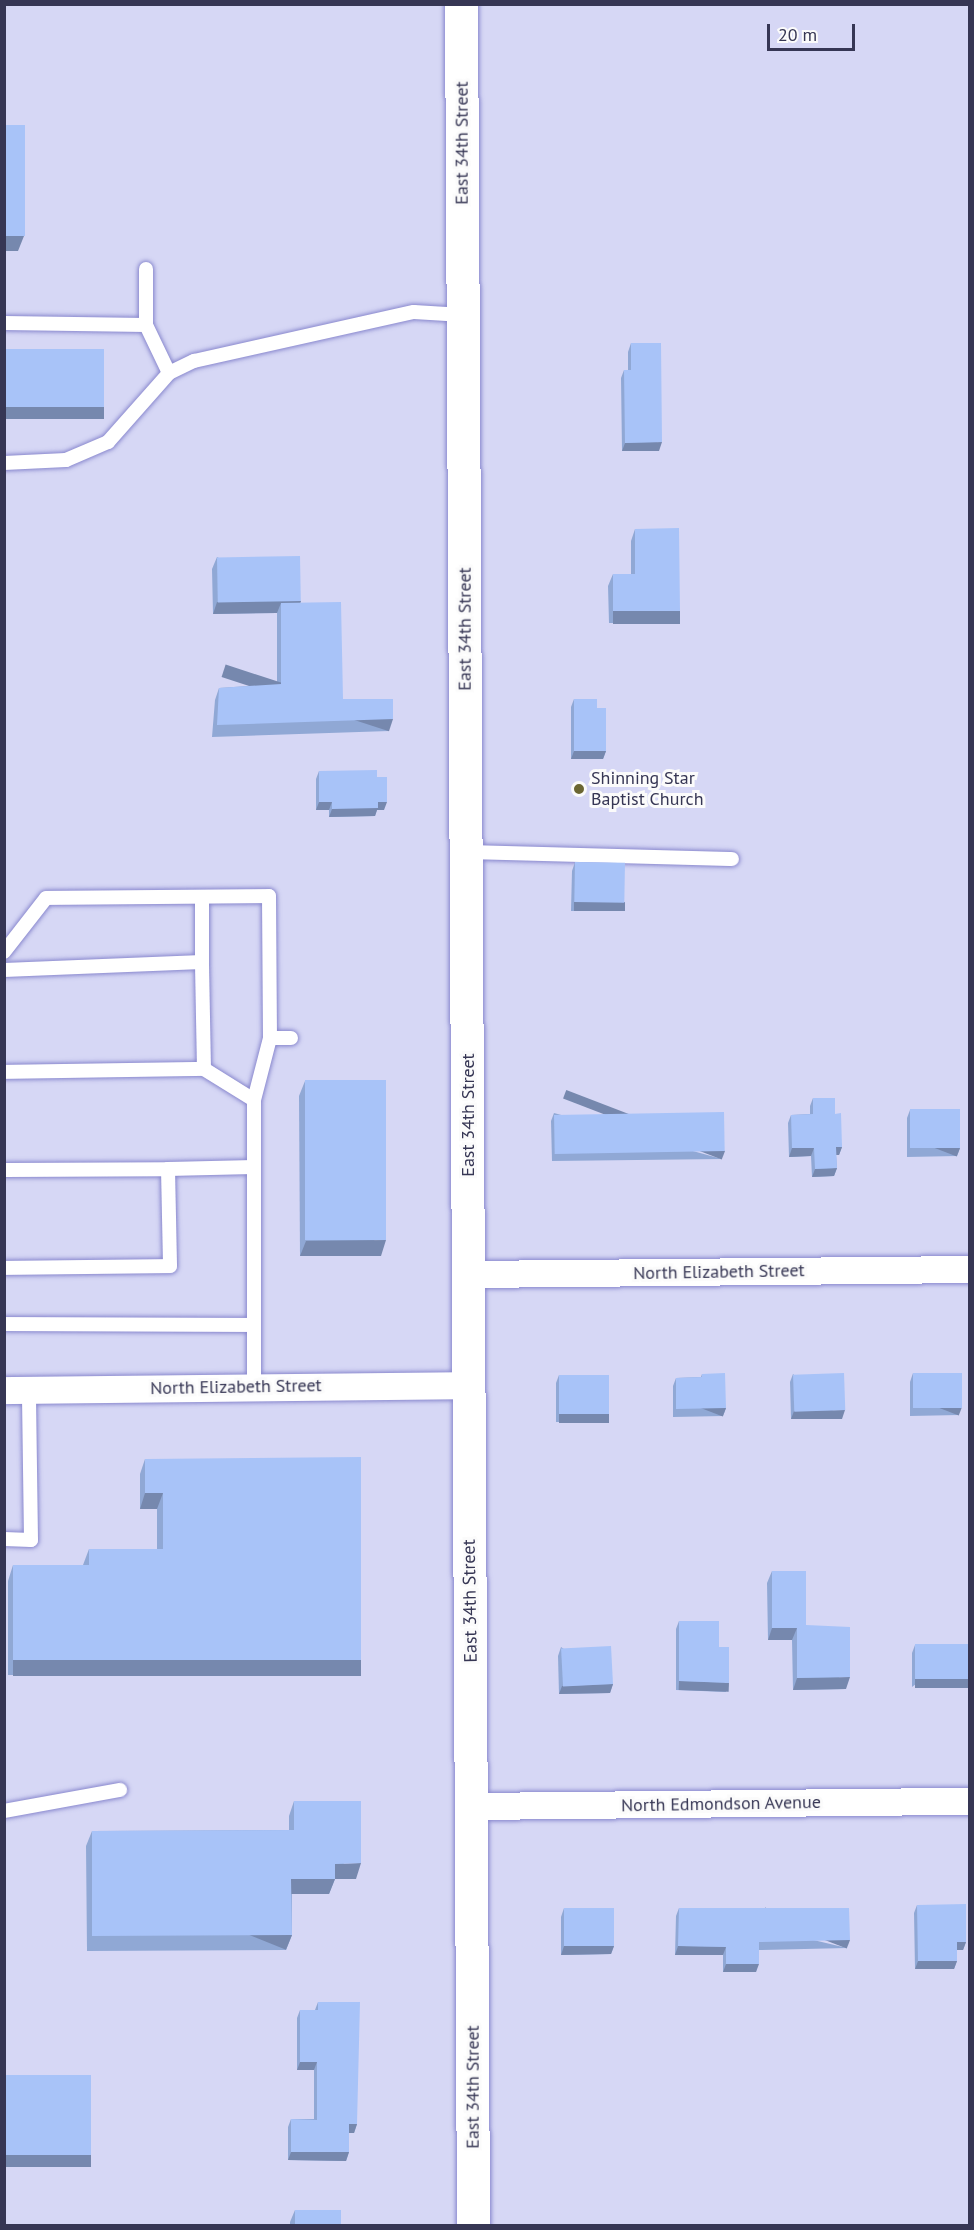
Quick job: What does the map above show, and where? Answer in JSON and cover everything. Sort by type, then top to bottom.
[{"type":"main road","name":"East 34th Street","points":[[461,4],[473,2226]]},
{"type":"street","name":"North Elizabeth Street","points":[[469,1274],[969,1269]]},
{"type":"street","name":"North Elizabeth Street","points":[[17,1390],[468,1385]]},
{"type":"street","name":"North Edmondson Avenue","points":[[472,1806],[969,1801]]},
{"type":"lane","points":[[146,269],[146,325],[170,373]]},
{"type":"lane","points":[[4,463],[66,460],[108,442],[170,373],[194,361],[414,312],[463,315]]},
{"type":"lane","points":[[4,323],[146,325]]},
{"type":"lane","points":[[466,852],[732,860]]},
{"type":"lane","points":[[4,952],[46,897],[269,896],[270,1038],[254,1100],[254,1387]]},
{"type":"lane","points":[[202,897],[204,1069]]},
{"type":"lane","points":[[4,970],[202,962]]},
{"type":"lane","points":[[270,1038],[291,1038]]},
{"type":"lane","points":[[4,1071],[204,1069],[254,1100]]},
{"type":"lane","points":[[4,1170],[254,1167]]},
{"type":"lane","points":[[4,1268],[170,1266],[168,1169]]},
{"type":"lane","points":[[4,1324],[254,1325]]},
{"type":"lane","points":[[4,1539],[31,1540],[17,1390]]},
{"type":"lane","points":[[4,1811],[120,1790]]},
{"type":"building","points":[[4,125],[25,125],[25,236],[4,236]]},
{"type":"building","points":[[631,343],[661,343],[662,442],[625,443],[624,370],[631,370]]},
{"type":"building","points":[[4,349],[104,349],[104,407],[4,407]]},
{"type":"building","points":[[679,528],[680,611],[613,611],[613,574],[635,574],[635,529]]},
{"type":"building","points":[[300,556],[301,601],[218,602],[217,557]]},
{"type":"building","points":[[341,602],[343,699],[393,699],[393,719],[217,725],[219,688],[281,684],[281,603]]},
{"type":"building","points":[[574,699],[597,699],[597,708],[606,708],[606,751],[574,751]]},
{"type":"building","points":[[377,770],[377,777],[387,777],[387,802],[378,802],[378,808],[332,809],[332,802],[319,802],[319,771]]},
{"type":"building","points":[[575,862],[625,863],[624,903],[574,902]]},
{"type":"building","points":[[305,1080],[386,1080],[386,1240],[305,1240]]},
{"type":"building","points":[[813,1098],[835,1098],[835,1114],[841,1113],[842,1147],[836,1147],[837,1168],[815,1169],[814,1148],[792,1148],[791,1115],[813,1114]]},
{"type":"building","points":[[910,1109],[960,1109],[960,1148],[910,1148]]},
{"type":"building","points":[[724,1112],[725,1151],[555,1154],[554,1115]]},
{"type":"building","points":[[725,1373],[726,1408],[676,1409],[676,1378]]},
{"type":"building","points":[[844,1373],[845,1410],[794,1412],[793,1375]]},
{"type":"building","points":[[913,1373],[962,1373],[962,1408],[913,1408]]},
{"type":"building","points":[[559,1375],[609,1375],[609,1414],[559,1414]]},
{"type":"building","points":[[361,1457],[361,1660],[13,1660],[13,1565],[89,1565],[89,1549],[163,1549],[163,1493],[145,1493],[145,1459]]},
{"type":"building","points":[[772,1571],[806,1571],[806,1625],[850,1627],[850,1677],[797,1678],[797,1628],[772,1628]]},
{"type":"building","points":[[679,1621],[719,1621],[719,1647],[729,1647],[729,1683],[679,1681]]},
{"type":"building","points":[[915,1644],[969,1644],[969,1679],[915,1679]]},
{"type":"building","points":[[611,1646],[613,1684],[563,1687],[561,1649]]},
{"type":"building","points":[[294,1801],[361,1801],[361,1863],[335,1864],[335,1879],[291,1879],[292,1935],[92,1936],[92,1831],[294,1830]]},
{"type":"building","points":[[966,1904],[966,1942],[957,1942],[957,1961],[918,1961],[917,1905]]},
{"type":"building","points":[[564,1908],[614,1908],[614,1946],[564,1946]]},
{"type":"building","points":[[679,1908],[849,1908],[850,1940],[759,1942],[759,1964],[726,1964],[726,1947],[678,1946]]},
{"type":"building","points":[[318,2002],[360,2002],[357,2124],[349,2124],[349,2152],[291,2152],[291,2119],[317,2120],[317,2062],[300,2062],[300,2010],[318,2010]]},
{"type":"building","points":[[4,2075],[91,2075],[91,2155],[4,2155]]},
{"type":"building","points":[[295,2210],[341,2210],[341,2226],[295,2226]]},
{"type":"place","name":"Shinning Star Baptist Church","points":[[579,789]]}]
